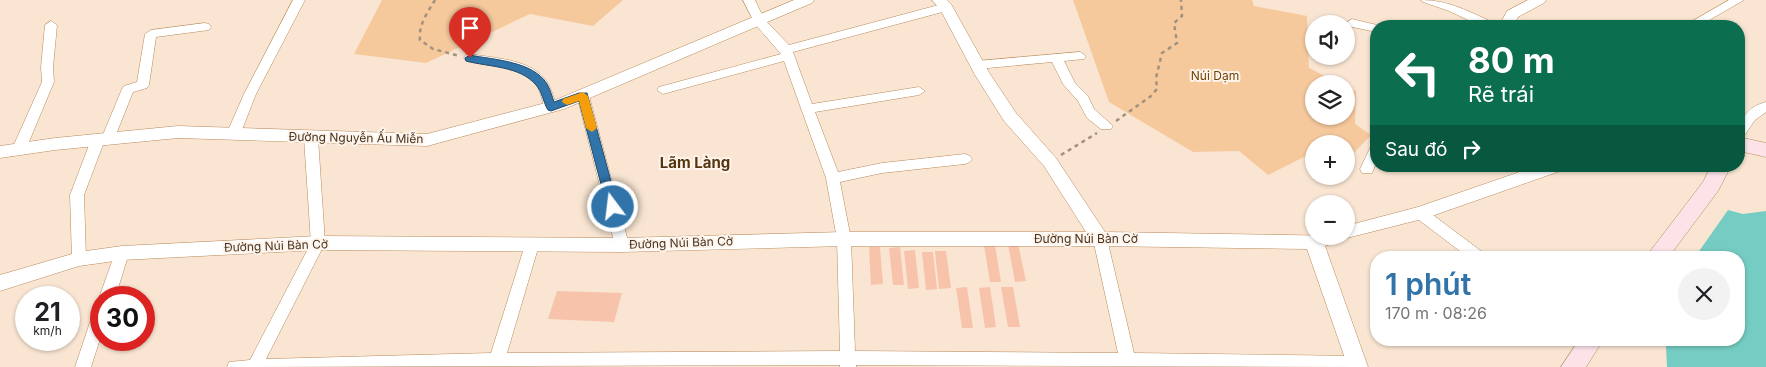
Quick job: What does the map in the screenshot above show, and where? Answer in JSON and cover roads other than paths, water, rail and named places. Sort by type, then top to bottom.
[{"type":"main road","points":[[1745,145],[1766,150]]},
{"type":"main road","points":[[1660,251],[1711,186],[1718,172]]},
{"type":"main road","points":[[1573,367],[1588,346]]},
{"type":"street","points":[[233,135],[242,119],[250,94],[299,0]]},
{"type":"street","points":[[749,0],[759,21],[787,53],[833,178],[844,238],[848,363]]},
{"type":"street","name":"Đường Nguyễn Ấu Miễn","points":[[0,152],[178,132],[311,138],[427,140],[551,107],[583,96],[807,0]]},
{"type":"street","points":[[1427,0],[1453,8],[1478,20]]},
{"type":"street","points":[[1509,20],[1512,14],[1539,0]]},
{"type":"street","points":[[1701,20],[1738,0]]},
{"type":"street","points":[[663,90],[943,3],[977,65],[1010,117],[1050,162],[1100,238],[1129,363]]},
{"type":"street","points":[[19,150],[48,82],[47,67],[50,24]]},
{"type":"street","points":[[1355,24],[1370,27]]},
{"type":"street","points":[[79,259],[77,195],[128,89],[143,84],[151,34],[205,27]]},
{"type":"street","points":[[977,65],[1080,56]]},
{"type":"street","points":[[470,58],[514,67],[530,74],[542,84],[551,107]]},
{"type":"street","points":[[1056,58],[1067,80],[1078,95],[1084,99],[1095,120],[1106,126]]},
{"type":"street","points":[[808,110],[919,91]]},
{"type":"street","points":[[583,96],[622,244]]},
{"type":"street","points":[[1745,124],[1750,117],[1766,106]]},
{"type":"street","points":[[254,367],[318,243],[311,138]]},
{"type":"street","points":[[833,178],[882,168],[965,159]]},
{"type":"street","points":[[1367,169],[1370,162]]},
{"type":"street","points":[[1355,231],[1420,213],[1540,172]]},
{"type":"street","points":[[1420,213],[1471,251]]},
{"type":"street","name":"Đường Núi Bàn Cờ","points":[[0,283],[79,259],[122,253],[318,243],[532,245],[844,238],[1100,238],[1305,242]]},
{"type":"street","points":[[496,363],[532,245]]},
{"type":"street","points":[[235,367],[496,363],[1357,365],[1315,245]]},
{"type":"street","points":[[110,286],[122,253]]},
{"type":"street","points":[[82,367],[90,344]]},
{"type":"water","points":[[1728,210],[1743,214],[1766,211],[1766,367],[1667,367],[1666,346],[1745,346],[1745,251],[1699,251]]},
{"type":"district","name":"Lãm Làng","points":[[695,163]]},
{"type":"park label","name":"Núi Dạm","points":[[1215,76]]}]
